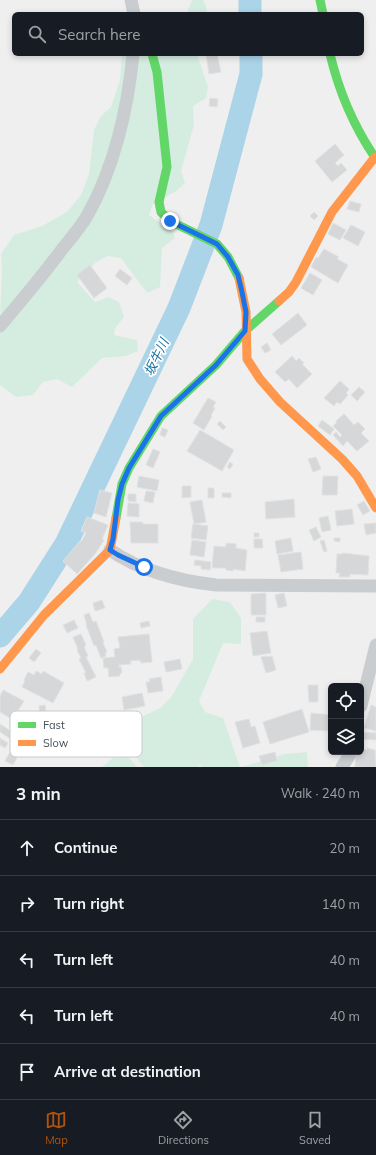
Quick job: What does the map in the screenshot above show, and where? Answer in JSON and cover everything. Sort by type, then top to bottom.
[{"type":"street","points":[[131,0],[134,12]]},
{"type":"street","points":[[320,0],[323,12]]},
{"type":"street","points":[[0,326],[36,284],[86,217],[102,185],[117,140],[128,92],[133,56]]},
{"type":"street","points":[[153,56],[157,72],[167,167],[159,202],[161,212],[170,221],[217,244],[228,257],[238,275],[246,312],[245,331],[248,359],[260,379],[280,402],[342,459],[357,476],[376,508]]},
{"type":"street","points":[[0,669],[44,615],[110,550],[122,484],[129,468],[161,416],[216,365],[245,331],[289,292],[296,282],[332,212],[375,158],[352,119],[340,91],[331,56]]},
{"type":"street","points":[[110,550],[144,567],[195,583],[216,585],[376,586]]},
{"type":"street","points":[[364,694],[376,645]]},
{"type":"street","points":[[342,767],[349,755]]},
{"type":"green space","points":[[192,0],[203,0],[207,9],[206,12],[187,12]]},
{"type":"green space","points":[[122,56],[198,56],[208,87],[206,98],[193,106],[194,125],[181,171],[185,183],[176,191],[153,204],[149,215],[172,231],[175,238],[162,248],[160,287],[147,293],[121,258],[108,256],[95,263],[77,282],[95,302],[109,297],[119,302],[124,317],[115,328],[114,335],[137,340],[138,351],[126,356],[102,358],[72,387],[57,379],[43,382],[33,395],[16,397],[0,385],[1,254],[14,235],[42,226],[67,212],[81,195],[89,174],[94,130],[101,116],[111,107],[120,80]]},
{"type":"green space","points":[[212,599],[230,602],[241,618],[241,644],[223,643],[199,701],[205,712],[223,718],[240,767],[202,767],[200,765],[198,767],[144,767],[136,757],[142,757],[142,717],[160,708],[172,696],[193,659],[193,619]]},
{"type":"green space","points":[[307,752],[308,767],[241,767],[285,754]]},
{"type":"green space","points":[[114,757],[128,757],[137,767],[102,767]]},
{"type":"building","points":[[206,56],[217,56],[221,72],[209,74]]},
{"type":"building","points":[[210,98],[218,99],[217,107],[209,106]]},
{"type":"building","points":[[335,144],[344,155],[335,163],[338,166],[341,163],[347,170],[332,182],[315,161]]},
{"type":"building","points":[[350,201],[361,204],[359,212],[347,209]]},
{"type":"building","points":[[314,212],[318,216],[314,220],[310,216]]},
{"type":"building","points":[[333,223],[346,230],[340,240],[328,234]]},
{"type":"building","points":[[351,225],[365,232],[358,246],[343,238]]},
{"type":"building","points":[[324,249],[339,257],[337,259],[348,265],[338,283],[311,267],[316,257],[318,258]]},
{"type":"building","points":[[90,265],[107,288],[94,298],[77,275]]},
{"type":"building","points":[[120,269],[132,278],[127,285],[115,276]]},
{"type":"building","points":[[310,273],[322,280],[313,295],[301,288]]},
{"type":"building","points":[[298,313],[307,325],[281,345],[272,334]]},
{"type":"building","points":[[267,343],[271,350],[265,353],[261,347]]},
{"type":"building","points":[[292,356],[296,361],[299,358],[304,363],[302,364],[312,374],[297,388],[289,379],[285,382],[275,372]]},
{"type":"building","points":[[340,381],[349,389],[346,393],[348,395],[340,404],[337,402],[334,406],[324,398]]},
{"type":"building","points":[[359,387],[365,392],[357,401],[351,395]]},
{"type":"building","points":[[208,398],[216,402],[213,407],[215,408],[211,415],[212,416],[204,430],[193,423]]},
{"type":"building","points":[[344,414],[354,425],[358,422],[365,429],[361,433],[369,441],[357,451],[347,441],[343,446],[333,435],[336,432],[340,437],[342,435],[333,426]]},
{"type":"building","points":[[322,420],[334,429],[330,435],[318,426]]},
{"type":"building","points":[[220,421],[226,427],[223,430],[217,424]]},
{"type":"building","points":[[162,428],[168,430],[165,437],[160,435]]},
{"type":"building","points":[[200,430],[234,450],[222,471],[187,451]]},
{"type":"building","points":[[153,449],[160,452],[153,468],[146,465]]},
{"type":"building","points":[[316,457],[321,469],[313,472],[308,459]]},
{"type":"building","points":[[230,462],[233,464],[230,469],[227,467]]},
{"type":"building","points":[[139,476],[159,480],[157,491],[137,487]]},
{"type":"building","points":[[323,476],[338,476],[337,495],[322,495]]},
{"type":"building","points":[[182,486],[191,486],[191,497],[182,498]]},
{"type":"building","points":[[208,488],[214,488],[214,498],[208,498]]},
{"type":"building","points":[[100,490],[112,493],[106,517],[94,513]]},
{"type":"building","points":[[146,491],[155,492],[153,503],[144,501]]},
{"type":"building","points":[[222,493],[231,493],[231,498],[222,497]]},
{"type":"building","points":[[128,494],[136,494],[136,502],[128,501]]},
{"type":"building","points":[[294,499],[295,517],[266,519],[265,502]]},
{"type":"building","points":[[202,500],[206,522],[194,524],[190,502]]},
{"type":"building","points":[[364,501],[370,511],[363,515],[357,505]]},
{"type":"building","points":[[128,503],[139,504],[139,517],[127,516]]},
{"type":"building","points":[[352,509],[354,524],[337,526],[335,511]]},
{"type":"building","points":[[328,516],[331,530],[322,532],[319,518]]},
{"type":"building","points":[[87,517],[108,525],[102,539],[104,540],[95,554],[77,574],[63,561],[80,541],[81,542],[86,533],[81,531]]},
{"type":"building","points":[[130,522],[158,524],[158,543],[131,543]]},
{"type":"building","points":[[376,523],[376,533],[366,535],[364,524]]},
{"type":"building","points":[[193,524],[208,526],[206,540],[191,538]]},
{"type":"building","points":[[316,527],[321,537],[314,541],[309,530]]},
{"type":"building","points":[[254,533],[259,533],[259,537],[254,537]]},
{"type":"building","points":[[291,538],[293,551],[277,554],[275,541]]},
{"type":"building","points":[[334,538],[340,538],[340,542],[334,541]]},
{"type":"building","points":[[254,539],[262,539],[263,548],[254,548]]},
{"type":"building","points":[[192,540],[206,542],[204,557],[190,555]]},
{"type":"building","points":[[324,540],[327,551],[324,552],[320,541]]},
{"type":"building","points":[[226,543],[236,544],[236,548],[247,550],[245,571],[233,569],[233,571],[226,570],[226,568],[212,568],[214,546],[226,547]]},
{"type":"building","points":[[301,552],[303,569],[281,572],[278,555]]},
{"type":"building","points":[[343,553],[369,556],[368,575],[350,574],[350,577],[339,577],[340,573],[336,573],[337,554]]},
{"type":"building","points":[[195,560],[211,562],[210,570],[201,569],[201,566],[194,565]]},
{"type":"building","points":[[266,593],[266,615],[251,615],[251,594]]},
{"type":"building","points":[[284,593],[287,606],[278,608],[275,595]]},
{"type":"building","points":[[102,600],[105,608],[95,611],[93,603]]},
{"type":"building","points":[[89,613],[93,622],[96,621],[107,652],[105,653],[106,656],[101,658],[96,645],[94,646],[86,625],[84,615]]},
{"type":"building","points":[[256,617],[265,617],[265,622],[256,622]]},
{"type":"building","points":[[74,620],[78,628],[67,633],[63,625]]},
{"type":"building","points":[[149,621],[150,626],[141,628],[140,623]]},
{"type":"building","points":[[267,631],[271,653],[253,656],[250,633]]},
{"type":"building","points":[[81,634],[86,645],[84,647],[88,656],[86,657],[96,677],[87,681],[84,673],[86,673],[79,659],[81,658],[73,637]]},
{"type":"building","points":[[149,634],[152,662],[141,663],[140,660],[130,661],[131,664],[119,665],[122,673],[120,673],[120,676],[109,677],[108,668],[104,668],[103,658],[115,657],[114,649],[120,648],[118,637]]},
{"type":"building","points":[[36,649],[41,653],[34,662],[29,658]]},
{"type":"building","points":[[272,656],[276,670],[266,673],[261,657]]},
{"type":"building","points":[[180,659],[182,669],[166,672],[164,662]]},
{"type":"building","points":[[36,671],[42,674],[43,671],[64,683],[53,703],[22,687],[28,672],[34,675]]},
{"type":"building","points":[[161,677],[163,691],[148,693],[146,682],[150,682],[149,679]]},
{"type":"building","points":[[308,685],[318,685],[318,702],[309,702]]},
{"type":"building","points":[[3,690],[24,701],[18,711],[10,711],[10,718],[0,712],[0,696]]},
{"type":"building","points":[[142,693],[145,706],[124,710],[122,697]]},
{"type":"building","points":[[45,705],[46,711],[39,711],[39,706]]},
{"type":"building","points":[[371,705],[376,707],[376,731],[364,728]]},
{"type":"building","points":[[302,709],[309,732],[270,744],[263,722]]},
{"type":"building","points":[[311,713],[328,715],[328,731],[310,730]]},
{"type":"building","points":[[249,719],[251,727],[255,726],[260,743],[243,748],[235,722]]},
{"type":"building","points":[[0,724],[10,731],[10,738],[0,732]]},
{"type":"building","points":[[364,732],[376,733],[376,740],[364,739]]},
{"type":"building","points":[[0,738],[8,743],[5,748],[0,745]]},
{"type":"building","points":[[367,748],[375,750],[376,767],[355,767],[356,755],[364,755],[364,750],[367,750]]},
{"type":"building","points":[[10,752],[10,757],[17,757],[13,765],[5,761]]},
{"type":"building","points":[[275,752],[277,761],[262,765],[259,756]]},
{"type":"waterway","name":"坂牛川","points":[[250,0],[250,12]]},
{"type":"waterway","name":"坂牛川","points":[[0,636],[29,602],[66,544],[179,308],[211,225],[251,74],[251,56]]},
{"type":"traffic: fast","points":[[320,0],[323,12]]},
{"type":"traffic: fast","points":[[153,56],[157,72],[167,167],[159,202],[161,212],[170,221],[217,244],[228,257],[239,278]]},
{"type":"traffic: fast","points":[[331,56],[348,109],[376,159]]},
{"type":"traffic: fast","points":[[116,518],[122,484],[129,468],[161,416],[216,365],[245,331],[279,301]]},
{"type":"traffic: slow","points":[[279,301],[289,292],[296,282],[332,212],[375,157]]},
{"type":"traffic: slow","points":[[239,278],[246,312],[247,359],[260,379],[280,402],[342,459],[357,476],[376,508]]},
{"type":"traffic: slow","points":[[0,669],[44,615],[110,550],[116,518]]},
{"type":"route","points":[[144,567],[110,550],[122,484],[129,468],[161,416],[216,365],[245,331],[246,312],[242,292],[238,275],[228,257],[217,244],[170,221]]}]
